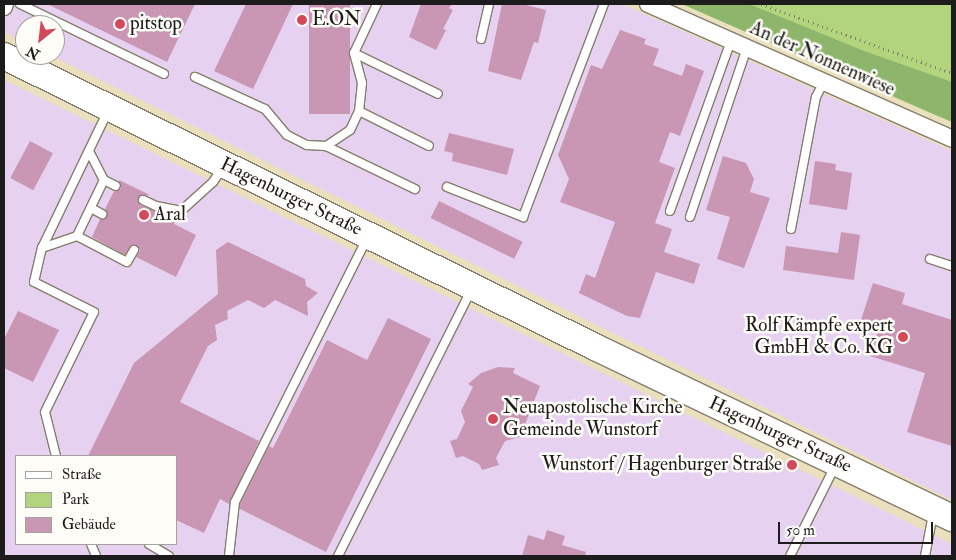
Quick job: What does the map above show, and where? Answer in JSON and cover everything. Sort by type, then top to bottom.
[{"type":"main road","name":"Hagenburger Straße","points":[[4,56],[473,286],[943,513]]},
{"type":"street","name":"An der Nonnenwiese","points":[[648,4],[952,138]]},
{"type":"lane","points":[[20,4],[164,74]]},
{"type":"lane","points":[[326,146],[350,130],[359,111],[362,83],[354,53],[376,4]]},
{"type":"lane","points":[[481,38],[489,4]]},
{"type":"lane","points":[[447,187],[523,217],[604,4]]},
{"type":"lane","points":[[670,211],[731,41]]},
{"type":"lane","points":[[690,216],[747,48]]},
{"type":"lane","points":[[354,53],[438,94]]},
{"type":"lane","points":[[195,77],[265,109],[294,139],[307,145],[326,146],[415,189]]},
{"type":"lane","points":[[792,229],[816,96],[824,80]]},
{"type":"lane","points":[[56,455],[45,412],[94,312],[34,282],[42,248],[110,108]]},
{"type":"lane","points":[[359,111],[429,146]]},
{"type":"lane","points":[[89,151],[104,180],[116,186]]},
{"type":"lane","points":[[143,200],[155,208],[180,211],[213,182],[225,165]]},
{"type":"lane","points":[[42,248],[77,236],[104,180]]},
{"type":"lane","points":[[90,208],[102,214]]},
{"type":"lane","points":[[229,556],[235,502],[369,235]]},
{"type":"lane","points":[[77,236],[127,262],[134,250]]},
{"type":"lane","points":[[930,259],[952,266]]},
{"type":"lane","points":[[338,556],[473,286]]},
{"type":"lane","points":[[790,556],[837,462]]},
{"type":"lane","points":[[925,556],[943,513]]},
{"type":"lane","points":[[150,545],[169,556]]},
{"type":"path","points":[[761,4],[952,73]]},
{"type":"shaded area","points":[[4,4],[622,4],[952,151],[952,500],[65,62],[65,15],[15,15],[15,38],[4,32]]},
{"type":"shaded area","points":[[4,80],[952,544],[952,556],[4,556]]},
{"type":"green space","points":[[682,4],[952,4],[952,122],[928,112]]},
{"type":"green space","points":[[682,4],[749,4],[864,51],[952,82],[952,122]]},
{"type":"building","name":"pitstop","points":[[47,4],[195,4],[167,62]]},
{"type":"building","points":[[246,4],[293,4],[253,89],[214,71]]},
{"type":"building","points":[[309,4],[350,4],[350,114],[309,114]]},
{"type":"building","points":[[421,4],[452,4],[449,8],[453,10],[443,29],[446,30],[436,50],[409,37]]},
{"type":"building","points":[[502,4],[522,4],[546,10],[538,43],[534,42],[521,80],[488,71]]},
{"type":"building","points":[[620,30],[646,39],[644,44],[659,49],[653,65],[682,76],[686,64],[704,71],[680,136],[670,132],[659,162],[675,168],[655,223],[672,229],[664,252],[700,264],[694,284],[656,272],[640,318],[627,316],[579,293],[586,274],[595,278],[615,222],[560,202],[569,179],[558,155],[591,65],[602,69]]},
{"type":"building","points":[[449,133],[514,149],[507,175],[452,161],[453,153],[444,151]]},
{"type":"building","points":[[30,141],[53,153],[33,190],[10,178]]},
{"type":"building","points":[[723,156],[746,163],[754,179],[750,192],[770,198],[744,268],[717,259],[730,217],[706,210]]},
{"type":"building","points":[[815,161],[836,164],[835,170],[852,173],[847,210],[809,204]]},
{"type":"building","points":[[119,180],[150,195],[139,196],[140,205],[176,220],[174,224],[196,235],[176,277],[136,257],[140,250],[136,245],[131,245],[125,255],[92,237],[100,219],[107,216],[105,209],[114,191],[121,189]]},
{"type":"building","points":[[439,201],[523,242],[514,259],[431,218]]},
{"type":"building","points":[[841,232],[860,235],[854,280],[783,270],[786,246],[838,253]]},
{"type":"building","points":[[228,242],[305,279],[306,286],[318,293],[307,302],[308,316],[275,300],[264,308],[248,300],[227,311],[228,319],[215,325],[217,340],[208,346],[180,402],[259,441],[229,504],[220,499],[204,533],[178,521],[178,455],[88,455],[134,363],[218,294],[216,250]]},
{"type":"building","points":[[873,283],[905,293],[902,304],[952,320],[952,446],[907,432],[925,373],[870,356],[878,329],[860,323]]},
{"type":"building","points":[[18,311],[59,330],[33,382],[4,368],[4,339]]},
{"type":"building","points":[[388,318],[431,339],[326,552],[240,509],[240,504],[269,446],[273,448],[327,340],[367,360]]},
{"type":"building","name":"Neuapostolische Kirche Gemeinde Wunstorf","points":[[498,367],[515,368],[513,373],[540,386],[520,437],[505,441],[496,458],[499,465],[482,470],[479,464],[463,456],[456,458],[450,441],[457,439],[465,422],[461,411],[473,387],[468,384],[481,373]]},
{"type":"building","points":[[547,530],[565,536],[562,545],[586,552],[585,556],[522,556],[528,535],[544,540]]},
{"type":"place","name":"E.ON","points":[[302,20]]},
{"type":"place","name":"pitstop","points":[[120,24]]},
{"type":"place","name":"Aral","points":[[144,215]]},
{"type":"place","name":"Rolf Kämpfe expert GmbH & Co. KG","points":[[903,337]]},
{"type":"place","name":"Neuapostolische Kirche Gemeinde Wunstorf","points":[[493,419]]},
{"type":"place","name":"Wunstorf / Hagenburger Straße","points":[[792,465]]}]
